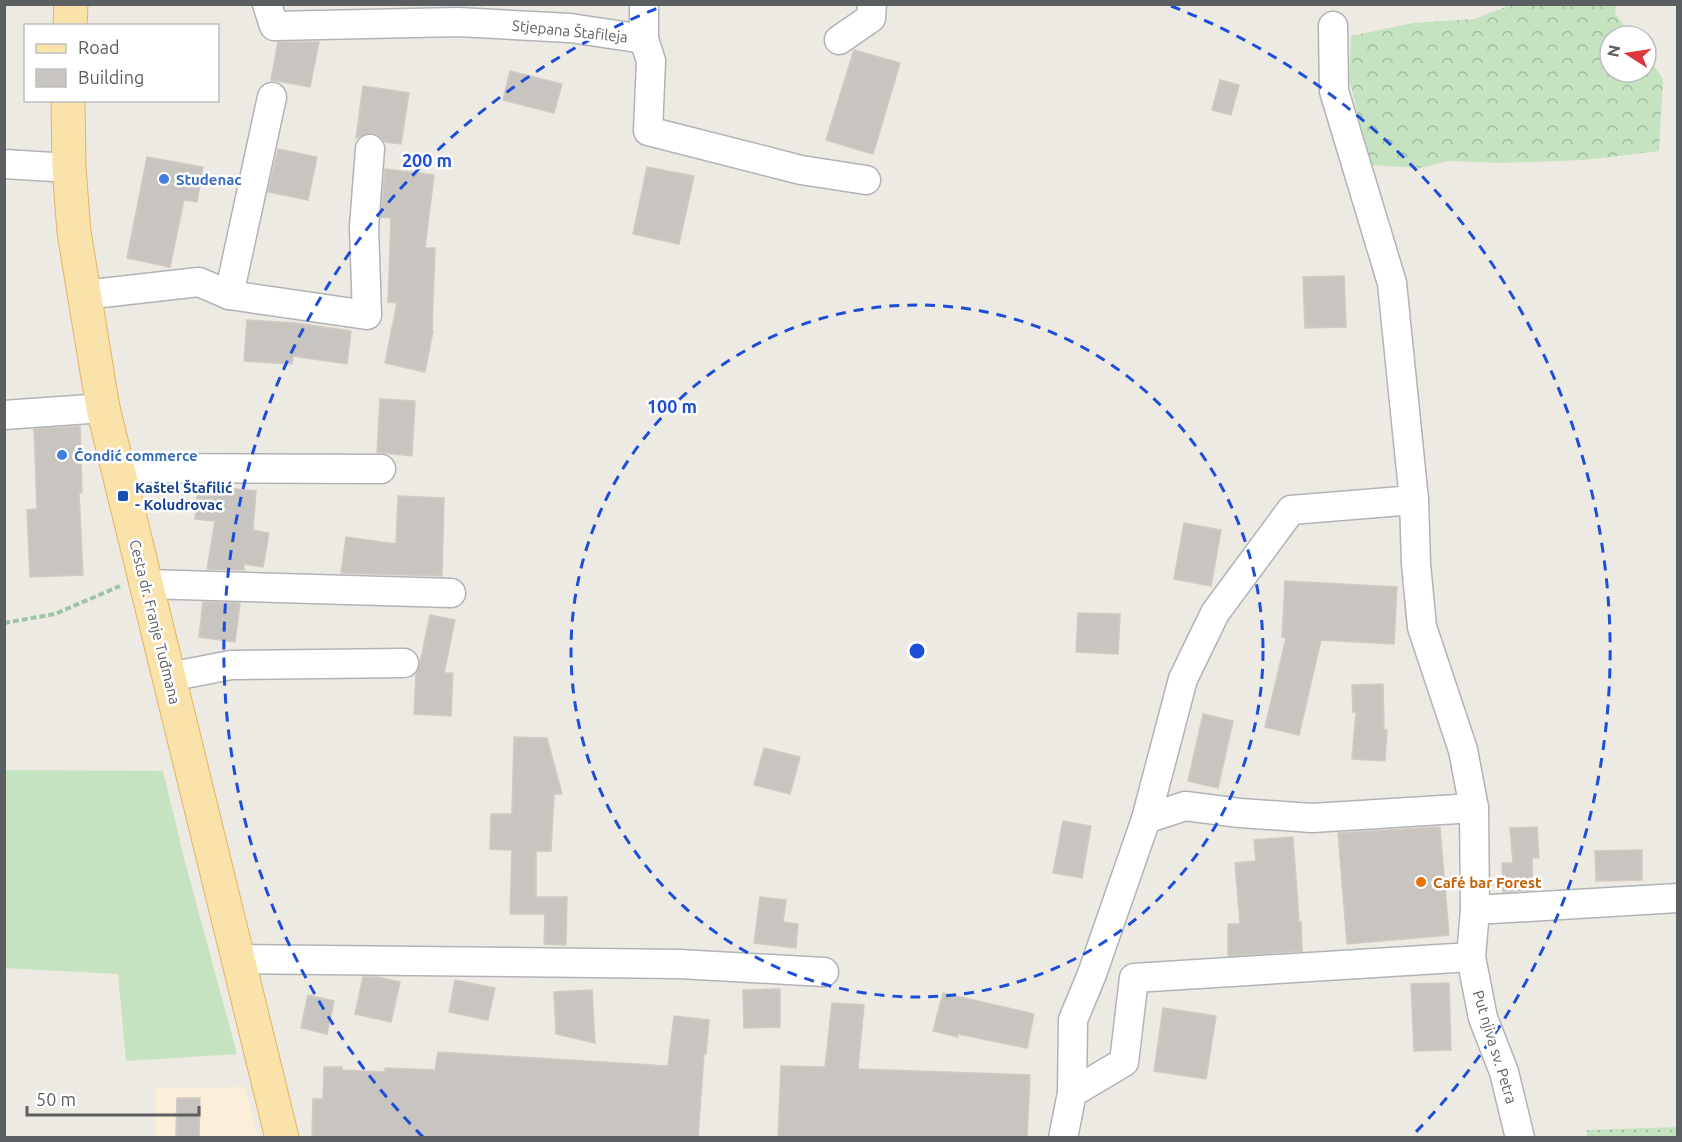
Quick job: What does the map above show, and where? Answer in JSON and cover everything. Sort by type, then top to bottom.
[{"type":"main road","points":[[70,24],[71,4]]},
{"type":"main road","name":"Cesta dr. Franje Tuđmana","points":[[68,102],[69,168],[74,232],[103,408],[282,1137]]},
{"type":"street","name":"Stjepana Štafileja","points":[[267,4],[274,26],[459,13],[644,39],[651,62],[648,131],[801,170],[866,180]]},
{"type":"street","points":[[644,4],[644,39]]},
{"type":"street","points":[[839,40],[871,18],[872,4]]},
{"type":"street","name":"Put njiva sv. Petra","points":[[1333,26],[1334,91],[1392,283],[1413,500],[1422,627],[1463,750],[1474,808],[1475,910],[1471,957],[1483,1018],[1504,1072],[1520,1137]]},
{"type":"street","points":[[230,295],[272,97]]},
{"type":"street","points":[[84,295],[199,282],[230,295],[367,315],[364,227],[370,148]]},
{"type":"street","points":[[4,164],[69,168]]},
{"type":"street","points":[[4,415],[103,408]]},
{"type":"street","points":[[117,468],[381,469]]},
{"type":"street","points":[[1063,1137],[1072,1093],[1073,1020],[1092,974],[1146,819],[1183,679],[1215,613],[1291,510],[1413,500]]},
{"type":"street","points":[[144,581],[451,593]]},
{"type":"street","points":[[169,677],[231,665],[404,663]]},
{"type":"street","points":[[1146,819],[1185,806],[1312,818],[1474,808]]},
{"type":"street","points":[[1475,910],[1677,898]]},
{"type":"street","points":[[1072,1093],[1124,1062],[1134,978],[1471,957]]},
{"type":"street","points":[[237,959],[679,964],[824,972]]},
{"type":"path","points":[[4,623],[55,614],[144,581]]},
{"type":"shaded area","points":[[245,1087],[258,1137],[156,1138],[156,1088]]},
{"type":"green space","points":[[1511,5],[1616,5],[1615,13],[1623,24],[1598,24],[1598,84],[1658,84],[1658,72],[1663,79],[1659,151],[1585,160],[1501,163],[1449,161],[1420,168],[1370,165],[1349,78],[1351,36],[1413,23],[1474,19]]},
{"type":"green space","points":[[4,770],[163,771],[237,1054],[126,1061],[118,974],[5,968]]},
{"type":"green space","points":[[1677,1127],[1677,1137],[1587,1137],[1587,1130]]},
{"type":"building","points":[[278,42],[319,42],[310,87],[271,80]]},
{"type":"building","points":[[854,50],[900,63],[873,154],[826,140]]},
{"type":"building","points":[[510,71],[562,84],[554,113],[503,100]]},
{"type":"building","points":[[1220,80],[1239,85],[1231,115],[1212,110]]},
{"type":"building","points":[[363,86],[409,93],[401,144],[385,142],[380,136],[372,133],[356,138]]},
{"type":"building","points":[[278,149],[317,157],[308,200],[268,192]]},
{"type":"building","points":[[147,157],[203,167],[197,202],[184,200],[170,267],[127,258]]},
{"type":"building","points":[[647,167],[694,176],[679,244],[633,234]]},
{"type":"building","points":[[385,169],[434,175],[425,248],[435,248],[433,331],[425,372],[385,363],[397,303],[388,302],[391,218],[381,217]]},
{"type":"building","points":[[1344,276],[1346,327],[1305,328],[1303,277]]},
{"type":"building","points":[[247,320],[295,323],[351,331],[347,364],[293,356],[292,364],[244,361]]},
{"type":"building","points":[[380,399],[415,401],[412,456],[377,452]]},
{"type":"building","points":[[80,426],[82,493],[79,493],[83,575],[30,577],[27,510],[37,509],[34,429]]},
{"type":"building","points":[[198,485],[256,491],[253,530],[269,533],[263,567],[244,564],[244,570],[207,569],[215,521],[195,519]]},
{"type":"building","points":[[398,496],[444,498],[442,576],[341,573],[346,537],[396,544]]},
{"type":"building","points":[[1184,523],[1221,530],[1211,586],[1174,579]]},
{"type":"building","points":[[1285,581],[1397,587],[1394,644],[1321,640],[1299,735],[1265,727],[1286,638],[1282,637]]},
{"type":"building","points":[[203,602],[240,603],[235,642],[199,637]]},
{"type":"building","points":[[1078,613],[1120,614],[1118,654],[1076,652]]},
{"type":"building","points":[[430,615],[455,620],[444,673],[453,673],[451,716],[414,714],[416,674]]},
{"type":"building","points":[[1383,684],[1384,730],[1387,730],[1385,761],[1352,759],[1356,712],[1353,712],[1352,685]]},
{"type":"building","points":[[1203,714],[1233,721],[1218,788],[1188,781]]},
{"type":"building","points":[[514,737],[547,738],[562,794],[554,794],[551,851],[536,851],[536,897],[567,897],[566,945],[544,944],[545,914],[510,914],[512,850],[490,849],[491,814],[512,814]]},
{"type":"building","points":[[764,748],[800,757],[790,794],[754,785]]},
{"type":"building","points":[[1063,821],[1091,826],[1082,878],[1053,873]]},
{"type":"building","points":[[1440,827],[1449,935],[1347,944],[1338,833]]},
{"type":"building","points":[[1537,827],[1539,858],[1532,858],[1533,890],[1503,892],[1502,863],[1513,863],[1510,828]]},
{"type":"building","points":[[1293,837],[1302,951],[1228,956],[1228,924],[1240,924],[1235,863],[1256,861],[1254,840]]},
{"type":"building","points":[[1642,850],[1642,880],[1596,881],[1595,851]]},
{"type":"building","points":[[760,897],[786,900],[783,922],[798,924],[796,948],[754,943]]},
{"type":"building","points":[[363,977],[377,977],[400,982],[391,1022],[355,1014]]},
{"type":"building","points":[[455,980],[495,988],[488,1020],[449,1012]]},
{"type":"building","points":[[1449,983],[1451,1050],[1414,1051],[1411,984]]},
{"type":"building","points":[[780,989],[780,1027],[744,1028],[743,990]]},
{"type":"building","points":[[592,990],[595,1043],[556,1034],[554,992]]},
{"type":"building","points":[[943,993],[1034,1014],[1027,1048],[933,1031]]},
{"type":"building","points":[[308,995],[334,1001],[327,1034],[301,1028]]},
{"type":"building","points":[[832,1003],[864,1005],[858,1069],[1030,1075],[1027,1137],[778,1137],[781,1066],[825,1067]]},
{"type":"building","points":[[1163,1008],[1216,1016],[1206,1079],[1154,1071]]},
{"type":"building","points":[[674,1016],[709,1020],[698,1137],[312,1137],[313,1099],[323,1099],[324,1067],[385,1072],[385,1068],[435,1070],[438,1052],[668,1066]]},
{"type":"building","points":[[177,1098],[200,1098],[199,1137],[176,1137]]},
{"type":"place","name":"Studenac","points":[[164,179]]},
{"type":"place","name":"Čondić commerce","points":[[62,455]]},
{"type":"place","name":"Kaštel Štafilić - Koludrovac","points":[[123,496]]},
{"type":"place","name":"Café bar Forest","points":[[1421,882]]}]
